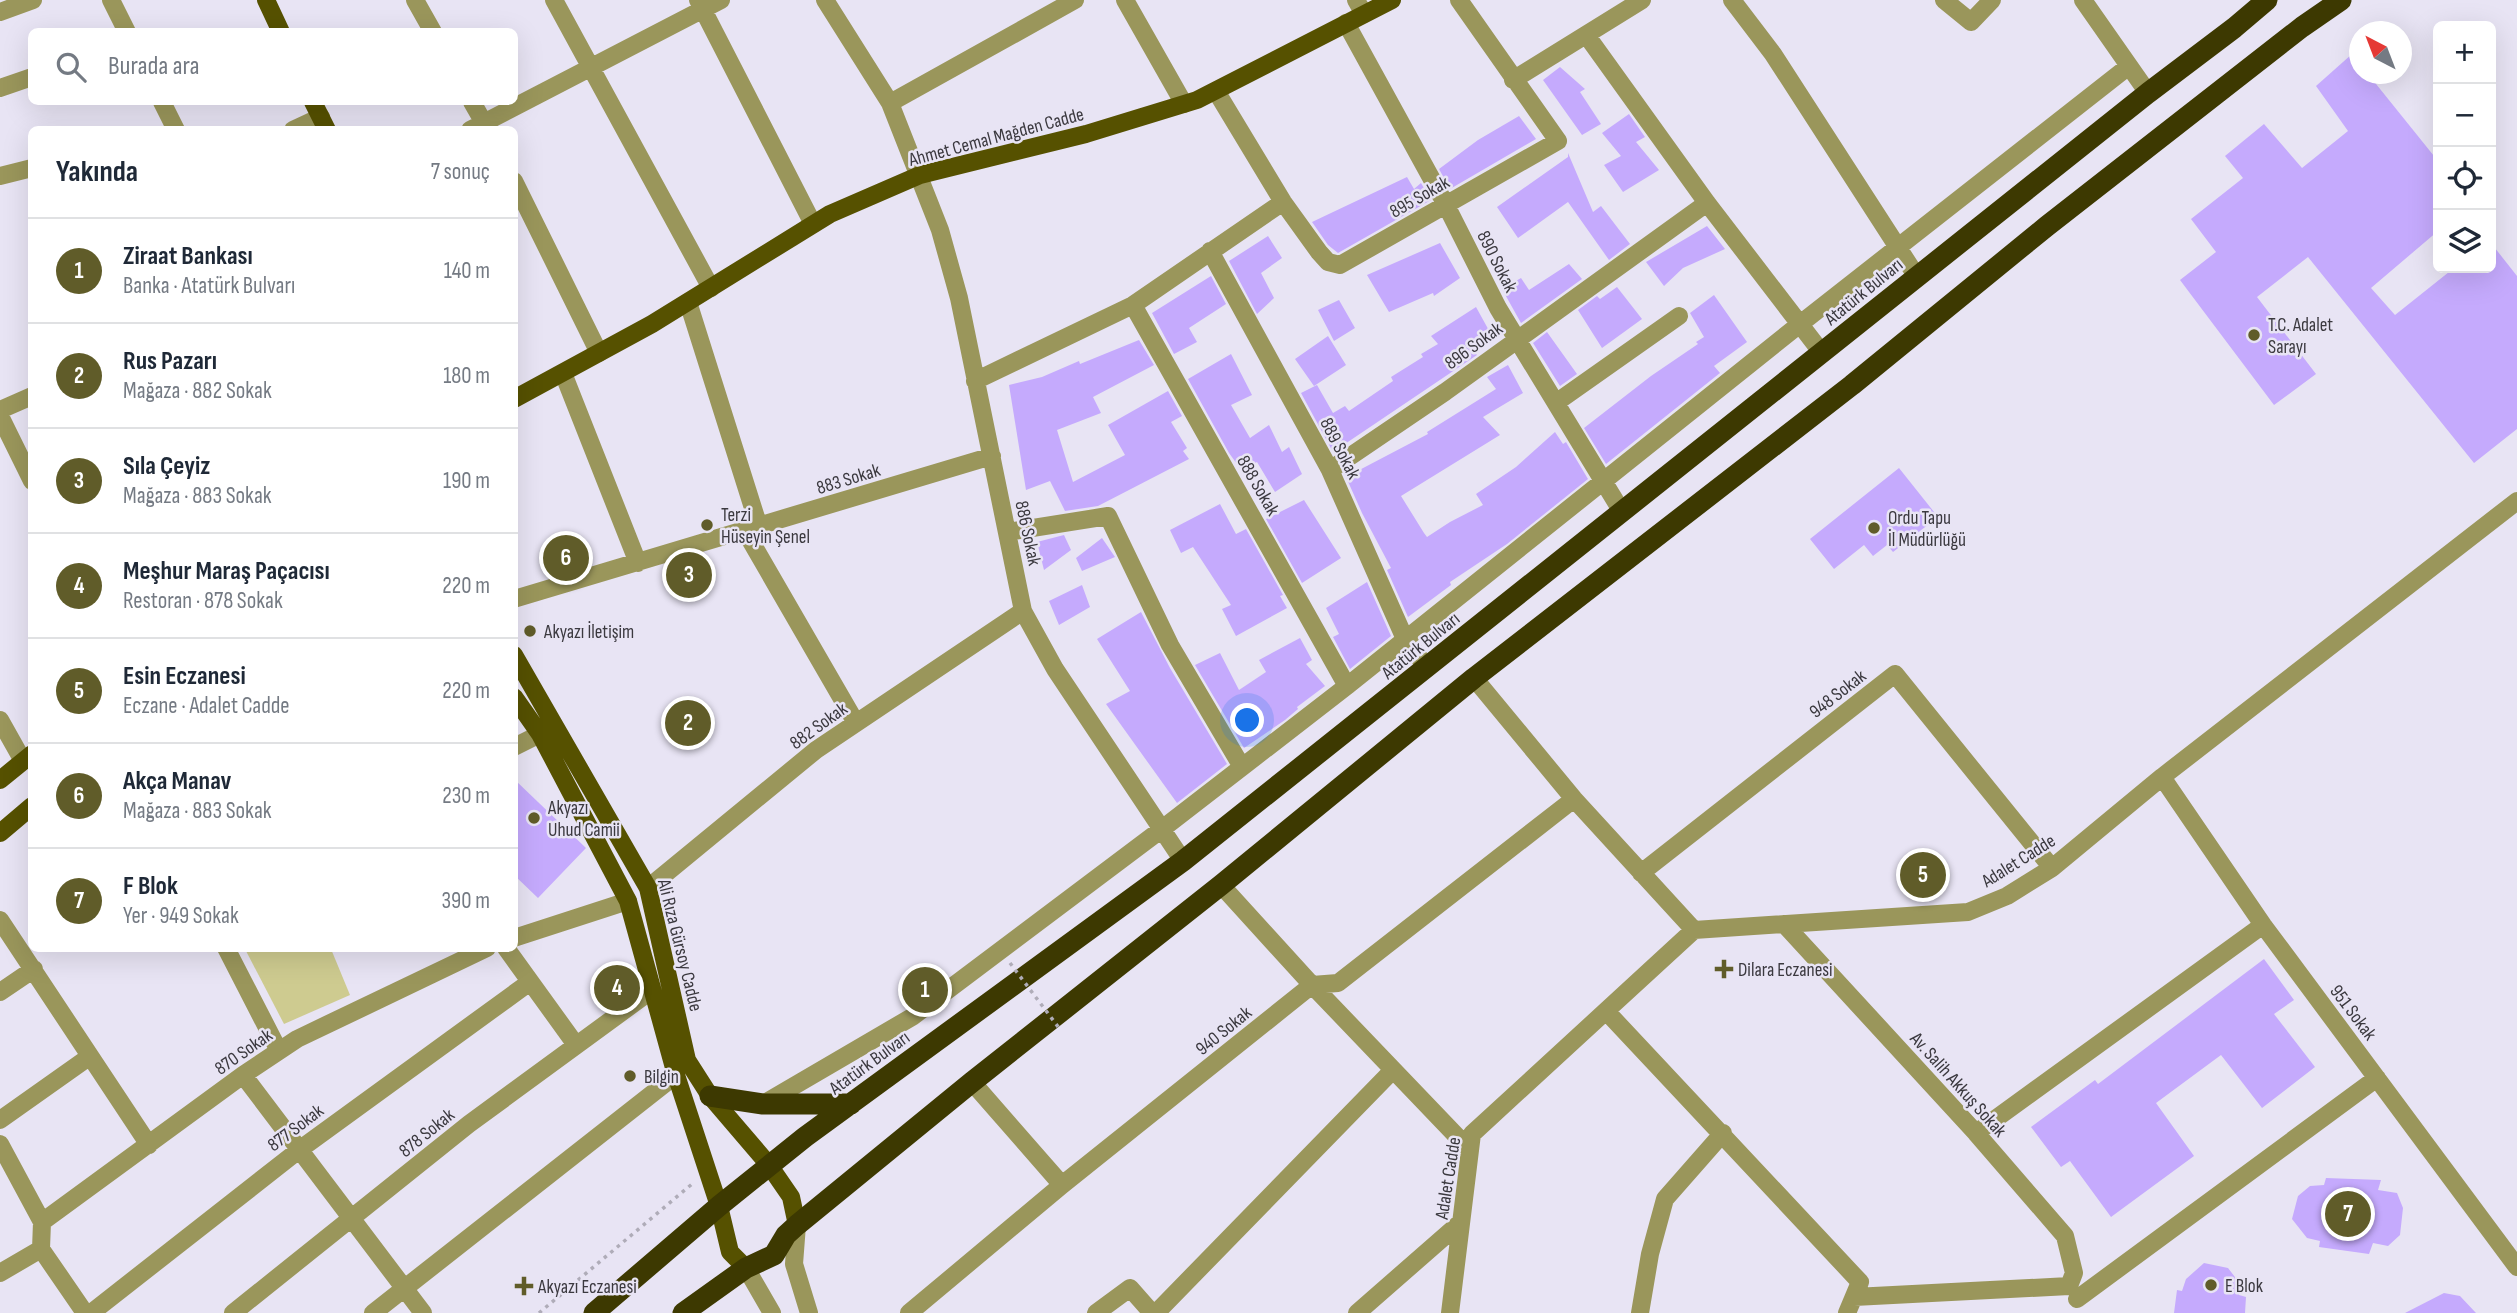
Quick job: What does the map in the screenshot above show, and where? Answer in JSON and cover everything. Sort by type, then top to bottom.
[{"type":"highway","name":"Atatürk Bulvarı","points":[[594,1313],[769,1165],[1183,861],[2267,0]]},
{"type":"highway","points":[[683,1313],[746,1268],[774,1255],[797,1225],[972,1082],[1222,885],[1474,678],[1852,385],[2079,201],[2302,27],[2341,0]]},
{"type":"highway","points":[[710,1096],[763,1104],[850,1104]]},
{"type":"main road","points":[[266,0],[279,28]]},
{"type":"main road","name":"Ahmet Cemal Mağden Cadde","points":[[518,397],[688,302],[830,214],[920,175],[1086,134],[1184,104],[1216,91],[1346,23],[1360,7],[1392,0]]},
{"type":"main road","name":"Ali Rıza Gürsoy Cadde","points":[[518,662],[648,887],[687,1059],[710,1096],[769,1165],[791,1197],[797,1225]]},
{"type":"main road","name":"Ali Rıza Gürsoy Cadde","points":[[518,702],[540,734],[628,901],[676,1075],[719,1206],[730,1251],[746,1268]]},
{"type":"main road","points":[[0,780],[27,758]]},
{"type":"main road","points":[[0,833],[28,809]]},
{"type":"street","points":[[0,12],[33,0]]},
{"type":"street","points":[[111,0],[125,28]]},
{"type":"street","points":[[415,0],[431,28]]},
{"type":"street","points":[[554,0],[711,288]]},
{"type":"street","points":[[483,126],[700,4],[721,0]]},
{"type":"street","name":"886 Sokak","points":[[825,0],[890,103],[940,230],[959,298],[1023,611],[1055,669],[1183,861]]},
{"type":"street","points":[[890,103],[1075,0]]},
{"type":"street","points":[[1125,0],[1184,104]]},
{"type":"street","name":"895 Sokak","points":[[1216,91],[1283,202],[1328,262],[1340,265],[1558,141],[1459,0]]},
{"type":"street","points":[[1513,80],[1642,0]]},
{"type":"street","points":[[1732,0],[1773,54],[1917,277]]},
{"type":"street","points":[[1944,0],[1971,22],[1992,0]]},
{"type":"street","points":[[2082,0],[2148,93]]},
{"type":"street","points":[[700,4],[813,225]]},
{"type":"street","name":"890 Sokak","points":[[1346,23],[1446,205],[1498,308],[1622,512]]},
{"type":"street","points":[[1587,36],[1707,203],[1822,353]]},
{"type":"street","points":[[763,1104],[912,1017],[1162,829],[1347,686],[1800,324],[2129,66]]},
{"type":"street","points":[[0,88],[28,78]]},
{"type":"street","points":[[164,105],[174,126]]},
{"type":"street","points":[[473,105],[481,126]]},
{"type":"street","points":[[301,126],[320,116]]},
{"type":"street","points":[[0,176],[28,169]]},
{"type":"street","points":[[518,189],[599,353]]},
{"type":"street","points":[[975,381],[1133,305],[1283,202]]},
{"type":"street","name":"896 Sokak","points":[[1331,470],[1445,392],[1707,203]]},
{"type":"street","name":"889 Sokak","points":[[1210,251],[1331,470],[1405,639],[1427,668]]},
{"type":"street","points":[[688,302],[752,529],[856,723]]},
{"type":"street","name":"888 Sokak","points":[[1133,305],[1347,686]]},
{"type":"street","points":[[1556,402],[1679,316]]},
{"type":"street","points":[[563,373],[638,563]]},
{"type":"street","points":[[0,410],[28,398]]},
{"type":"street","points":[[0,416],[28,473]]},
{"type":"street","name":"883 Sokak","points":[[518,598],[992,456]]},
{"type":"street","name":"Adalet Cadde","points":[[1450,1313],[1472,1135],[1694,930],[1968,912],[2007,896],[2052,867],[2517,501]]},
{"type":"street","points":[[1007,532],[1108,516],[1170,645],[1242,767]]},
{"type":"street","name":"882 Sokak","points":[[648,887],[816,750],[1023,611]]},
{"type":"street","name":"948 Sokak","points":[[1641,873],[1895,674],[2052,867]]},
{"type":"street","points":[[1474,678],[1574,799],[1694,930]]},
{"type":"street","points":[[0,720],[27,758]]},
{"type":"street","points":[[518,745],[540,734]]},
{"type":"street","name":"951 Sokak","points":[[2162,778],[2263,925],[2517,1267]]},
{"type":"street","name":"940 Sokak","points":[[908,1313],[1062,1185],[1312,985],[1338,983],[1574,799]]},
{"type":"street","points":[[1222,885],[1312,985],[1470,1150]]},
{"type":"street","points":[[518,937],[628,901]]},
{"type":"street","points":[[0,920],[149,1146]]},
{"type":"street","name":"Av. Salih Akkuş Sokak","points":[[1784,924],[1976,1133],[2065,1236],[2077,1299]]},
{"type":"street","points":[[1976,1133],[2263,925]]},
{"type":"street","points":[[228,952],[279,1051]]},
{"type":"street","name":"870 Sokak","points":[[42,1222],[243,1075],[297,1039],[479,952]]},
{"type":"street","points":[[509,952],[576,1045]]},
{"type":"street","points":[[0,992],[34,969]]},
{"type":"street","name":"877 Sokak","points":[[91,1313],[299,1150],[530,982]]},
{"type":"street","name":"878 Sokak","points":[[233,1313],[469,1124],[652,989]]},
{"type":"street","points":[[1606,1011],[1860,1282],[1850,1305],[2077,1299],[2377,1078]]},
{"type":"street","points":[[0,1120],[89,1057]]},
{"type":"street","points":[[1096,1313],[1130,1288],[1154,1313],[1393,1070]]},
{"type":"street","points":[[243,1075],[423,1313]]},
{"type":"street","points":[[373,1313],[676,1075]]},
{"type":"street","points":[[972,1082],[1062,1185]]},
{"type":"street","points":[[1640,1313],[1650,1254],[1665,1199],[1723,1133]]},
{"type":"street","points":[[0,1144],[42,1222],[41,1249],[85,1313]]},
{"type":"street","points":[[1357,1313],[1461,1223]]},
{"type":"street","points":[[797,1225],[794,1264],[809,1313]]},
{"type":"street","points":[[0,1273],[41,1249]]},
{"type":"street","points":[[746,1268],[772,1313]]},
{"type":"path","points":[[1010,963],[1059,1028]]},
{"type":"path","points":[[539,1313],[707,1171]]},
{"type":"shaded area","points":[[247,952],[332,952],[350,995],[284,1024]]},
{"type":"building","points":[[2349,57],[2349,84],[2376,84],[2433,155],[2433,235],[2371,288],[2395,315],[2448,273],[2496,273],[2496,249],[2517,276],[2517,429],[2474,463],[2308,257],[2257,297],[2316,374],[2274,405],[2180,280],[2216,252],[2191,219],[2243,178],[2225,156],[2264,124],[2302,168],[2348,131],[2316,86]]},
{"type":"building","points":[[1560,67],[1585,89],[1580,92],[1601,124],[1582,135],[1543,80]]},
{"type":"building","points":[[1629,114],[1645,137],[1636,142],[1659,170],[1623,192],[1604,165],[1621,156],[1602,133]]},
{"type":"building","points":[[1519,116],[1536,139],[1450,189],[1439,169],[1478,140]]},
{"type":"building","points":[[1568,153],[1593,212],[1601,206],[1630,244],[1609,260],[1568,202],[1518,238],[1497,207],[1568,157]]},
{"type":"building","points":[[1407,177],[1414,189],[1421,183],[1431,200],[1338,253],[1328,245],[1312,222]]},
{"type":"building","points":[[1707,226],[1725,249],[1683,268],[1664,286],[1646,262]]},
{"type":"building","points":[[1268,236],[1282,258],[1261,273],[1274,298],[1257,314],[1229,261]]},
{"type":"building","points":[[1440,243],[1460,278],[1434,296],[1433,293],[1389,312],[1367,275]]},
{"type":"building","points":[[1569,264],[1582,279],[1521,323],[1502,289],[1521,278],[1529,290]]},
{"type":"building","points":[[1211,276],[1226,304],[1189,328],[1197,342],[1174,354],[1152,313]]},
{"type":"building","points":[[1617,287],[1642,319],[1602,348],[1578,310],[1597,296],[1600,299]]},
{"type":"building","points":[[1714,295],[1747,342],[1714,366],[1720,373],[1606,464],[1584,428],[1651,376],[1698,344],[1696,342],[1704,337],[1690,313]]},
{"type":"building","points":[[1339,300],[1355,328],[1334,341],[1318,310]]},
{"type":"building","points":[[1476,307],[1492,336],[1474,351],[1477,355],[1333,452],[1301,393],[1317,385],[1333,413],[1345,406],[1349,411],[1393,381],[1391,377],[1438,344],[1431,336]]},
{"type":"building","points":[[1547,332],[1577,374],[1560,386],[1533,343]]},
{"type":"building","points":[[1328,336],[1346,365],[1314,386],[1295,359]]},
{"type":"building","points":[[1139,340],[1154,365],[1093,397],[1101,413],[1057,430],[1073,482],[1125,455],[1108,425],[1168,391],[1182,416],[1171,422],[1187,448],[1183,451],[1189,459],[1098,506],[1065,511],[1050,481],[1026,490],[1009,385],[1042,377],[1079,361],[1080,364]]},
{"type":"building","points":[[1231,354],[1252,395],[1231,405],[1250,438],[1269,425],[1282,452],[1289,447],[1302,474],[1275,492],[1257,462],[1242,471],[1188,379]]},
{"type":"building","points":[[1508,365],[1523,393],[1483,417],[1500,435],[1401,496],[1424,533],[1427,537],[1483,505],[1476,494],[1516,467],[1555,432],[1563,444],[1566,442],[1588,479],[1507,544],[1450,582],[1451,585],[1408,617],[1387,570],[1391,568],[1346,477],[1428,434],[1427,432],[1496,389],[1487,377]]},
{"type":"building","name":"Ordu Tapu İl Müdürlüğü","points":[[1899,468],[1938,517],[1893,552],[1887,545],[1873,556],[1864,545],[1834,569],[1810,539]]},
{"type":"building","points":[[1304,500],[1341,558],[1302,583],[1266,519]]},
{"type":"building","points":[[1220,504],[1236,534],[1246,529],[1283,595],[1280,596],[1287,608],[1236,636],[1222,609],[1231,605],[1193,547],[1181,553],[1170,530]]},
{"type":"building","points":[[1064,535],[1071,550],[1044,570],[1037,542]]},
{"type":"building","points":[[1102,538],[1115,557],[1082,571],[1076,558]]},
{"type":"building","points":[[1367,582],[1391,636],[1350,669],[1333,637],[1339,634],[1326,608]]},
{"type":"building","points":[[1082,585],[1090,607],[1059,625],[1049,601]]},
{"type":"building","points":[[1141,612],[1170,668],[1227,764],[1177,803],[1106,704],[1130,691],[1097,639]]},
{"type":"building","points":[[1300,638],[1312,660],[1306,664],[1325,686],[1297,707],[1285,720],[1244,748],[1195,665],[1220,653],[1239,690],[1266,672],[1259,660]]},
{"type":"building","name":"Akyazı Uhud Camii","points":[[518,783],[586,848],[538,898],[518,879]]},
{"type":"building","points":[[2264,959],[2294,1000],[2274,1014],[2315,1067],[2262,1108],[2221,1055],[2156,1103],[2194,1156],[2111,1217],[2070,1161],[2061,1167],[2031,1127],[2095,1080],[2098,1084]]},
{"type":"building","points":[[2326,1178],[2381,1180],[2378,1190],[2397,1193],[2403,1208],[2400,1235],[2388,1246],[2373,1243],[2369,1254],[2319,1247],[2320,1241],[2307,1238],[2292,1219],[2298,1196],[2310,1186],[2324,1185]]},
{"type":"building","name":"E Blok","points":[[2204,1263],[2228,1268],[2238,1281],[2239,1295],[2246,1297],[2245,1313],[2174,1313],[2177,1290],[2182,1291],[2186,1279]]},
{"type":"building","points":[[2444,1293],[2460,1296],[2476,1313],[2405,1313]]},
{"type":"place","name":"T.C. Adalet Sarayı","points":[[2254,335]]},
{"type":"place","name":"Terzi Hüseyin Şenel","points":[[707,525]]},
{"type":"place","name":"Ordu Tapu İl Müdürlüğü","points":[[1874,528]]},
{"type":"place","name":"Akça Manav","points":[[566,558]]},
{"type":"place","name":"Sıla Çeyiz","points":[[689,575]]},
{"type":"place","name":"Akyazı İletişim","points":[[530,631]]},
{"type":"place","name":"Rus Pazarı","points":[[688,723]]},
{"type":"place","name":"Akyazı Uhud Camii","points":[[534,818]]},
{"type":"place","name":"Esin Eczanesi","points":[[1923,875]]},
{"type":"place","name":"Dilara Eczanesi","points":[[1724,969]]},
{"type":"place","name":"Meşhur Maraş Paçacısı","points":[[617,988]]},
{"type":"place","name":"Ziraat Bankası","points":[[925,990]]},
{"type":"place","name":"Bilgin","points":[[630,1076]]},
{"type":"place","name":"F Blok","points":[[2348,1214]]},
{"type":"place","name":"E Blok","points":[[2211,1285]]},
{"type":"place","name":"Akyazı Eczanesi","points":[[524,1286]]}]
